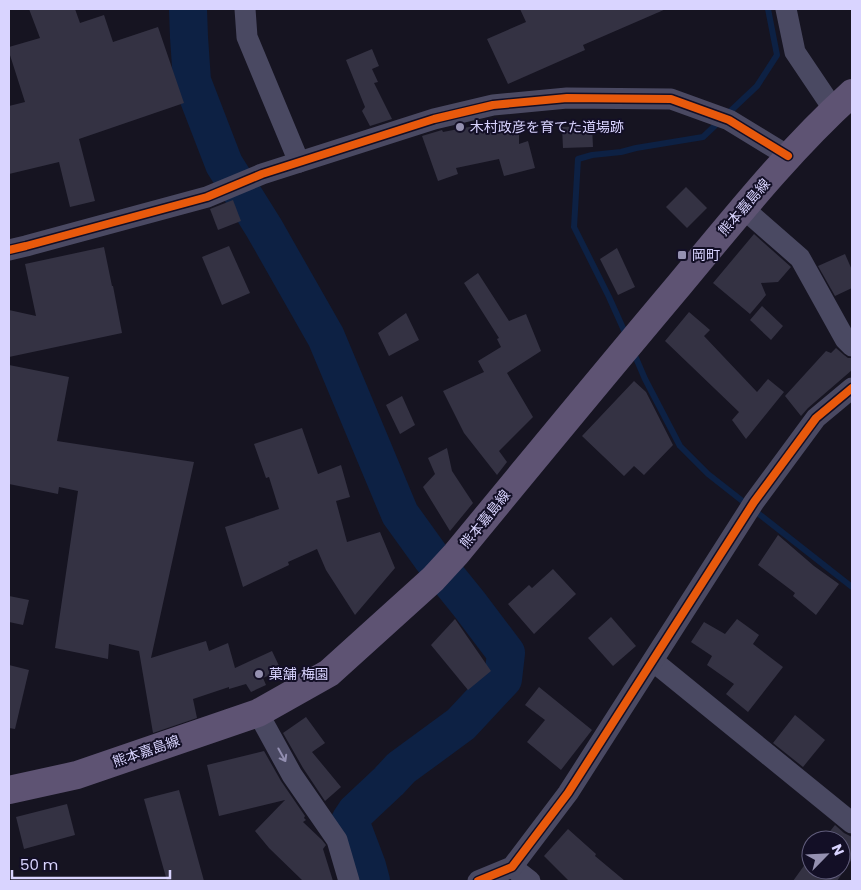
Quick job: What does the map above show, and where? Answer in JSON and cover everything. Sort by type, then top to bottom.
[{"type":"main road","name":"熊本嘉島線","points":[[9,790],[77,775],[258,713],[329,673],[433,580],[743,208],[788,156],[843,101]]},
{"type":"street","points":[[245,9],[247,37],[299,162]]},
{"type":"street","points":[[786,9],[795,52],[843,101]]},
{"type":"street","points":[[9,250],[207,197],[262,174],[299,162],[434,119],[492,105],[567,98],[671,99],[729,120],[788,156]]},
{"type":"street","points":[[743,208],[800,258],[844,339],[852,346]]},
{"type":"street","points":[[478,881],[512,867],[568,792],[760,494],[816,418],[852,388]]},
{"type":"street","points":[[653,661],[852,823]]},
{"type":"street","points":[[258,713],[292,775],[337,840],[349,881]]},
{"type":"street","points":[[512,867],[530,881]]},
{"type":"building","points":[[29,9],[75,9],[80,23],[104,15],[113,42],[158,27],[184,103],[79,139],[95,201],[70,207],[59,162],[9,174],[9,106],[25,102],[9,47],[40,38]]},
{"type":"building","points":[[520,9],[666,9],[583,45],[585,50],[508,84],[487,39],[526,22]]},
{"type":"building","points":[[372,49],[379,66],[372,69],[378,82],[374,83],[392,119],[370,126],[362,111],[365,107],[346,60]]},
{"type":"building","points":[[474,126],[475,129],[519,127],[519,144],[528,141],[535,168],[504,176],[499,159],[456,168],[458,174],[438,181],[422,136],[442,130],[443,132]]},
{"type":"building","points":[[592,126],[593,147],[563,148],[562,127]]},
{"type":"building","points":[[686,187],[707,208],[687,228],[666,207]]},
{"type":"building","points":[[233,200],[241,221],[218,230],[210,209]]},
{"type":"building","points":[[754,234],[791,267],[778,282],[761,283],[766,295],[750,314],[713,283]]},
{"type":"building","points":[[229,246],[250,293],[222,305],[202,257]]},
{"type":"building","points":[[104,247],[122,333],[9,357],[9,310],[36,316],[25,264]]},
{"type":"building","points":[[617,248],[635,287],[618,295],[600,259]]},
{"type":"building","points":[[845,254],[852,270],[852,288],[835,296],[818,266]]},
{"type":"building","points":[[478,273],[509,321],[526,314],[541,351],[507,373],[533,417],[499,451],[507,462],[497,475],[464,433],[443,391],[484,372],[478,361],[501,347],[497,339],[499,338],[464,283]]},
{"type":"building","points":[[762,306],[783,326],[771,340],[750,320]]},
{"type":"building","points":[[689,312],[710,330],[704,336],[757,392],[768,379],[784,392],[746,439],[732,420],[739,412],[665,341]]},
{"type":"building","points":[[406,313],[419,340],[389,356],[378,333]]},
{"type":"building","points":[[836,348],[848,358],[852,358],[852,370],[801,416],[785,396],[826,351],[831,353]]},
{"type":"building","points":[[9,365],[69,377],[57,441],[194,462],[151,658],[206,641],[209,651],[228,643],[235,668],[272,651],[281,670],[263,678],[266,685],[251,692],[246,684],[229,689],[229,687],[193,699],[197,718],[153,733],[139,651],[109,644],[108,659],[55,648],[78,491],[59,487],[58,494],[9,484]]},
{"type":"building","points":[[634,381],[646,392],[673,445],[644,475],[634,466],[624,476],[582,436]]},
{"type":"building","points":[[402,396],[415,425],[400,434],[386,405]]},
{"type":"building","points":[[302,428],[318,474],[341,465],[350,497],[336,501],[347,542],[380,532],[395,568],[355,615],[326,570],[317,549],[288,562],[289,565],[243,587],[225,527],[279,509],[269,477],[266,478],[254,444]]},
{"type":"building","points":[[447,448],[452,471],[473,503],[450,531],[423,487],[435,474],[428,458]]},
{"type":"building","points":[[778,535],[814,566],[839,584],[816,615],[793,596],[795,593],[758,565]]},
{"type":"building","points":[[553,569],[576,594],[534,634],[508,604],[529,585],[532,588]]},
{"type":"building","points":[[9,596],[29,600],[23,625],[9,622]]},
{"type":"building","points":[[611,617],[636,646],[613,666],[588,638]]},
{"type":"building","points":[[455,619],[491,671],[468,690],[431,645]]},
{"type":"building","points":[[737,619],[759,635],[753,644],[783,667],[748,712],[726,694],[734,684],[707,665],[712,656],[691,642],[704,622],[725,634]]},
{"type":"building","points":[[9,665],[29,670],[15,729],[9,728]]},
{"type":"building","points":[[539,687],[592,730],[561,770],[527,742],[545,720],[525,705]]},
{"type":"building","points":[[795,715],[825,740],[803,767],[773,743]]},
{"type":"building","points":[[306,717],[325,743],[312,752],[341,787],[325,801],[283,733]]},
{"type":"building","points":[[264,751],[281,781],[305,816],[306,820],[303,822],[326,845],[323,849],[333,881],[303,881],[269,848],[255,831],[285,800],[219,816],[207,765]]},
{"type":"building","points":[[179,790],[204,881],[167,881],[144,799]]},
{"type":"building","points":[[67,804],[75,835],[24,849],[16,817]]},
{"type":"building","points":[[835,825],[841,830],[831,830]]},
{"type":"building","points":[[568,829],[596,854],[595,856],[625,881],[569,881],[544,856]]},
{"type":"building","points":[[851,836],[852,837],[851,860]]},
{"type":"building","points":[[801,870],[801,880],[838,880],[837,881],[793,881]]},
{"type":"waterway","points":[[188,9],[192,81],[224,164],[264,228],[326,337],[400,514],[506,653],[503,679],[461,724],[401,768],[356,812],[350,821],[371,881]]},
{"type":"waterway","points":[[627,337],[574,227],[578,159],[592,155],[621,152],[703,137],[757,86],[777,55],[768,9]]},
{"type":"waterway","points":[[633,351],[645,379],[680,446],[708,474],[852,587]]},
{"type":"cycle path","points":[[9,250],[207,197],[262,174],[434,119],[493,105],[567,98],[671,99],[729,120],[788,156]]},
{"type":"cycle path","points":[[478,881],[512,867],[568,793],[754,502],[816,418],[852,388]]},
{"type":"place","name":"木村政彦を育てた道場跡","points":[[460,127]]},
{"type":"place","name":"岡町","points":[[682,255]]},
{"type":"place","name":"菓舗 梅園","points":[[259,674]]}]
